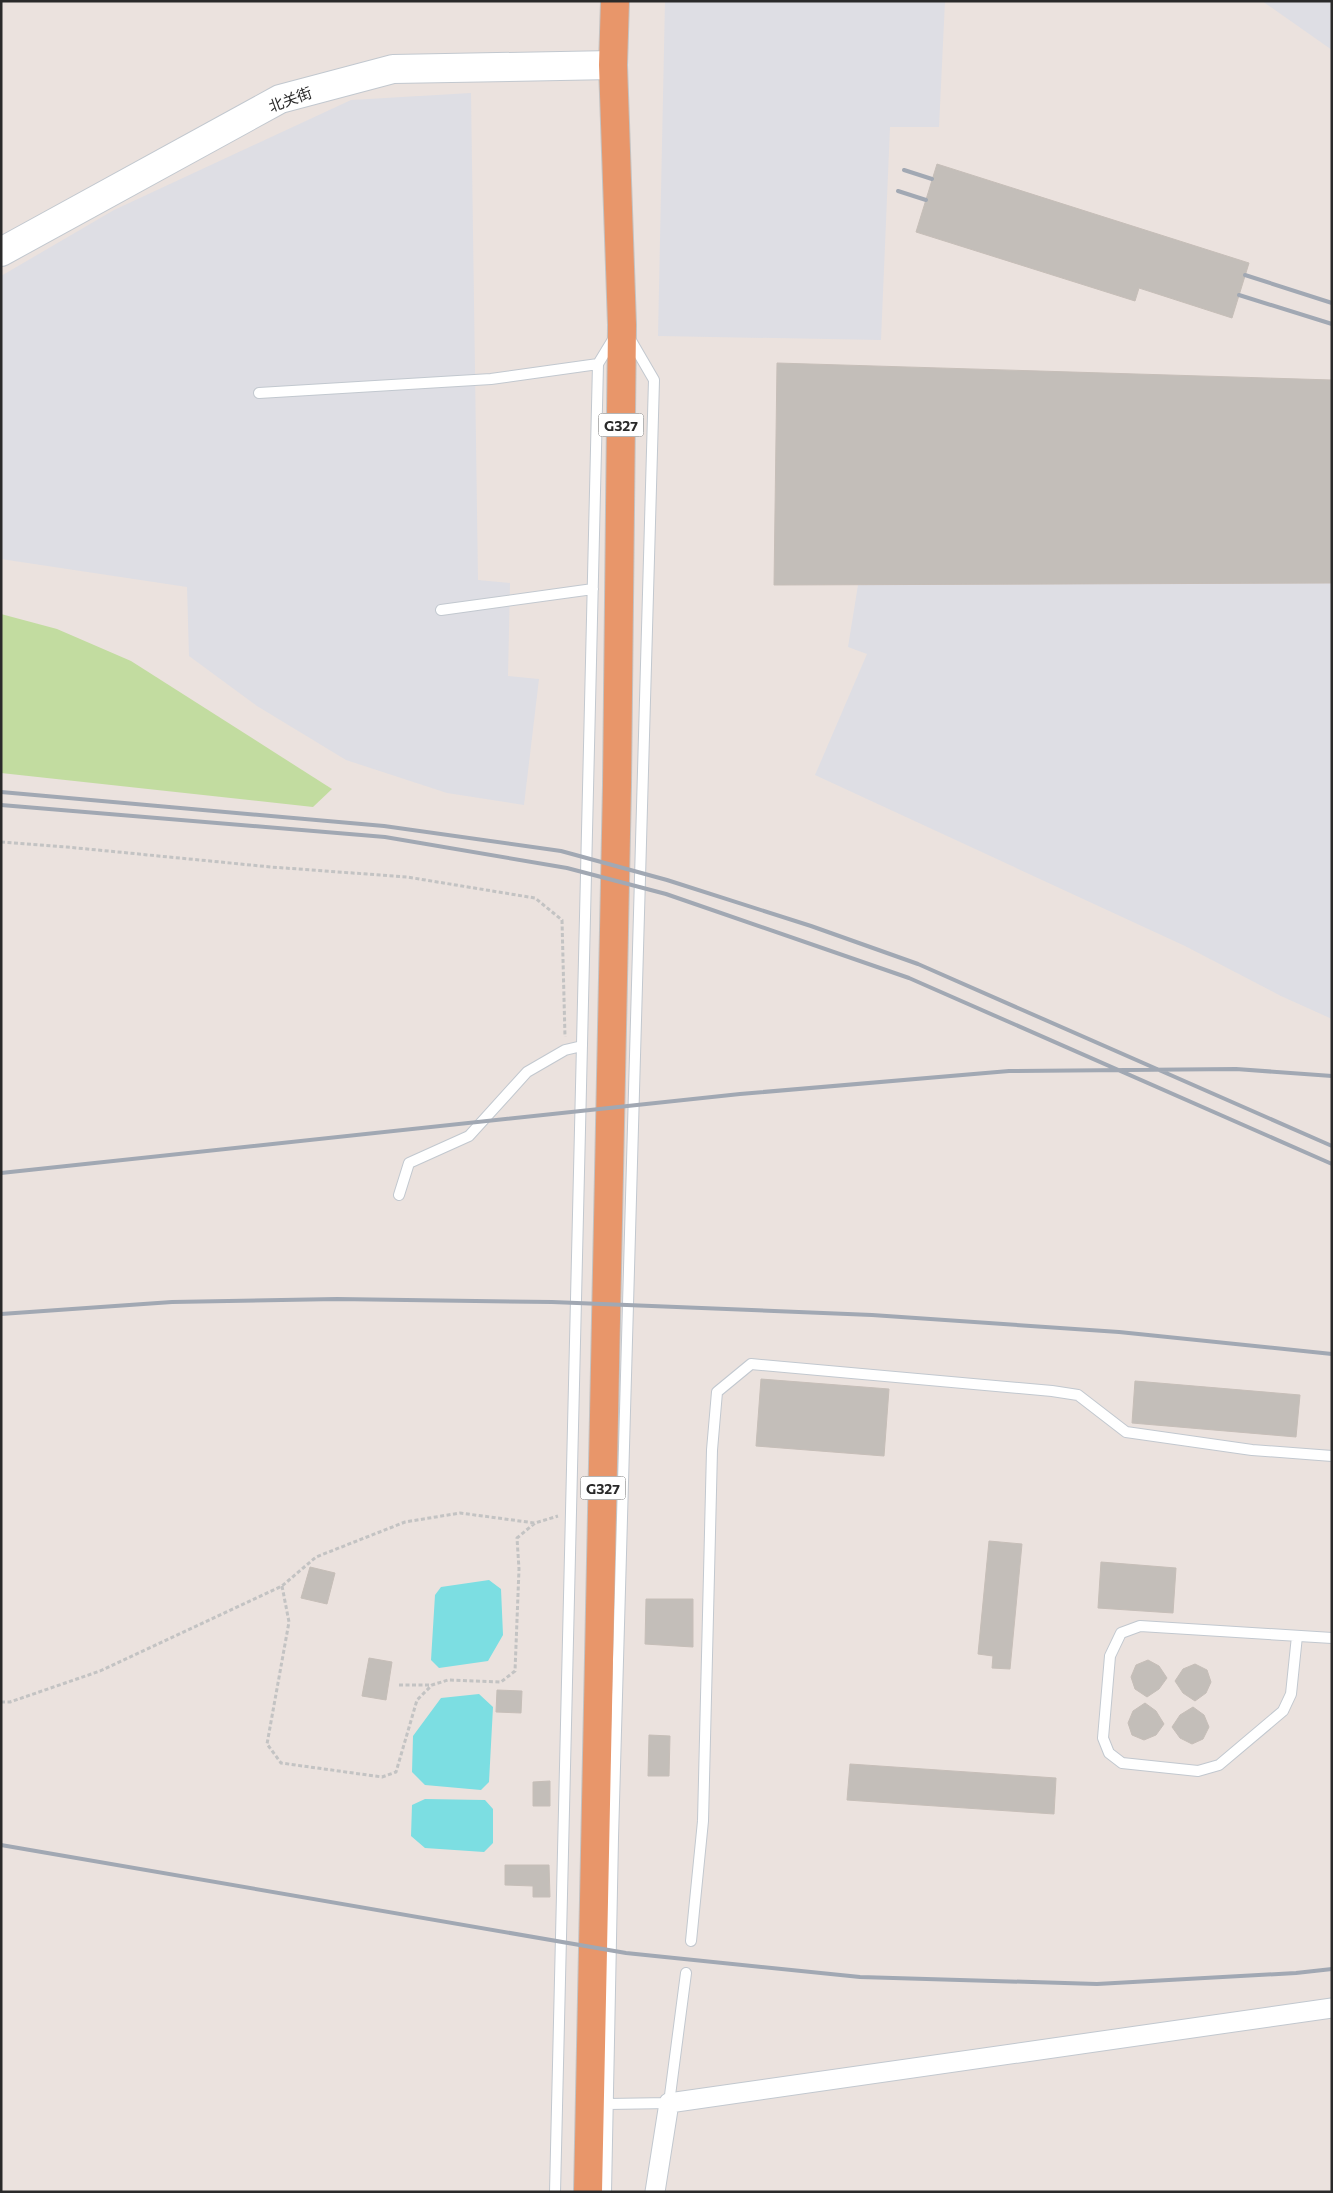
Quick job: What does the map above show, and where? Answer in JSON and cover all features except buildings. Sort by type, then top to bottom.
[{"type":"highway","name":"G327","points":[[588,2192],[617,785],[622,325],[613,64],[615,1]]},
{"type":"main road","name":"北关街","points":[[1,252],[280,99],[393,69],[613,64]]},
{"type":"street","points":[[655,2192],[669,2103],[1332,2008]]},
{"type":"lane","points":[[555,2192],[598,364],[622,325],[654,380],[614,1808],[606,2192]]},
{"type":"lane","points":[[259,393],[491,378],[598,364]]},
{"type":"lane","points":[[441,610],[593,589]]},
{"type":"lane","points":[[399,1195],[409,1163],[469,1136],[527,1072],[565,1050],[582,1046]]},
{"type":"lane","points":[[691,1941],[703,1822],[712,1450],[717,1392],[751,1364],[1052,1391],[1078,1396],[1126,1432],[1252,1450],[1332,1456]]},
{"type":"lane","points":[[1297,1636],[1291,1694],[1283,1711],[1219,1765],[1198,1771],[1122,1763],[1108,1753],[1103,1738],[1110,1656],[1121,1633],[1140,1626],[1332,1638]]},
{"type":"lane","points":[[608,2104],[669,2103],[686,1973]]},
{"type":"path","points":[[1,842],[95,849],[271,867],[407,877],[535,898],[562,920],[565,1050]]},
{"type":"path","points":[[399,1685],[432,1685],[448,1680],[501,1682],[515,1671],[519,1569],[517,1538],[535,1523],[572,1512]]},
{"type":"path","points":[[1,1702],[10,1702],[100,1671],[282,1586],[316,1557],[405,1522],[460,1513],[535,1523]]},
{"type":"path","points":[[282,1586],[289,1622],[267,1744],[281,1763],[382,1776],[396,1772],[417,1700],[432,1685]]},
{"type":"shaded area","points":[[665,1],[945,1],[939,127],[890,127],[881,340],[658,336]]},
{"type":"shaded area","points":[[1262,1],[1332,1],[1332,50]]},
{"type":"shaded area","points":[[471,93],[478,580],[510,583],[508,676],[539,679],[524,805],[447,793],[346,760],[257,706],[189,656],[187,587],[1,559],[1,276],[114,210],[351,100]]},
{"type":"shaded area","points":[[1332,583],[1332,1019],[1281,996],[1185,946],[815,775],[867,654],[848,647],[858,585]]},
{"type":"green space","points":[[1,614],[57,629],[131,661],[332,789],[313,807],[1,773]]},
{"type":"water","points":[[489,1580],[501,1589],[503,1635],[488,1661],[439,1668],[431,1660],[435,1595],[441,1587]]},
{"type":"water","points":[[479,1694],[493,1707],[489,1782],[481,1790],[425,1785],[412,1772],[413,1736],[441,1698]]},
{"type":"water","points":[[425,1799],[485,1800],[493,1809],[493,1843],[484,1852],[425,1848],[411,1836],[412,1805]]},
{"type":"railway","points":[[904,170],[932,179]]},
{"type":"railway","points":[[898,191],[926,200]]},
{"type":"railway","points":[[1245,275],[1332,303]]},
{"type":"railway","points":[[1239,295],[1332,324]]},
{"type":"railway","points":[[1,792],[384,826],[561,851],[667,880],[811,926],[918,964],[1332,1146]]},
{"type":"railway","points":[[1,805],[385,837],[567,868],[666,894],[909,978],[1332,1164]]},
{"type":"railway","points":[[1,1173],[740,1094],[1009,1071],[1236,1069],[1332,1076]]},
{"type":"railway","points":[[1,1314],[172,1302],[337,1299],[552,1302],[872,1315],[1119,1332],[1332,1354]]},
{"type":"railway","points":[[1,1845],[626,1953],[860,1977],[1097,1984],[1296,1973],[1332,1969]]}]
